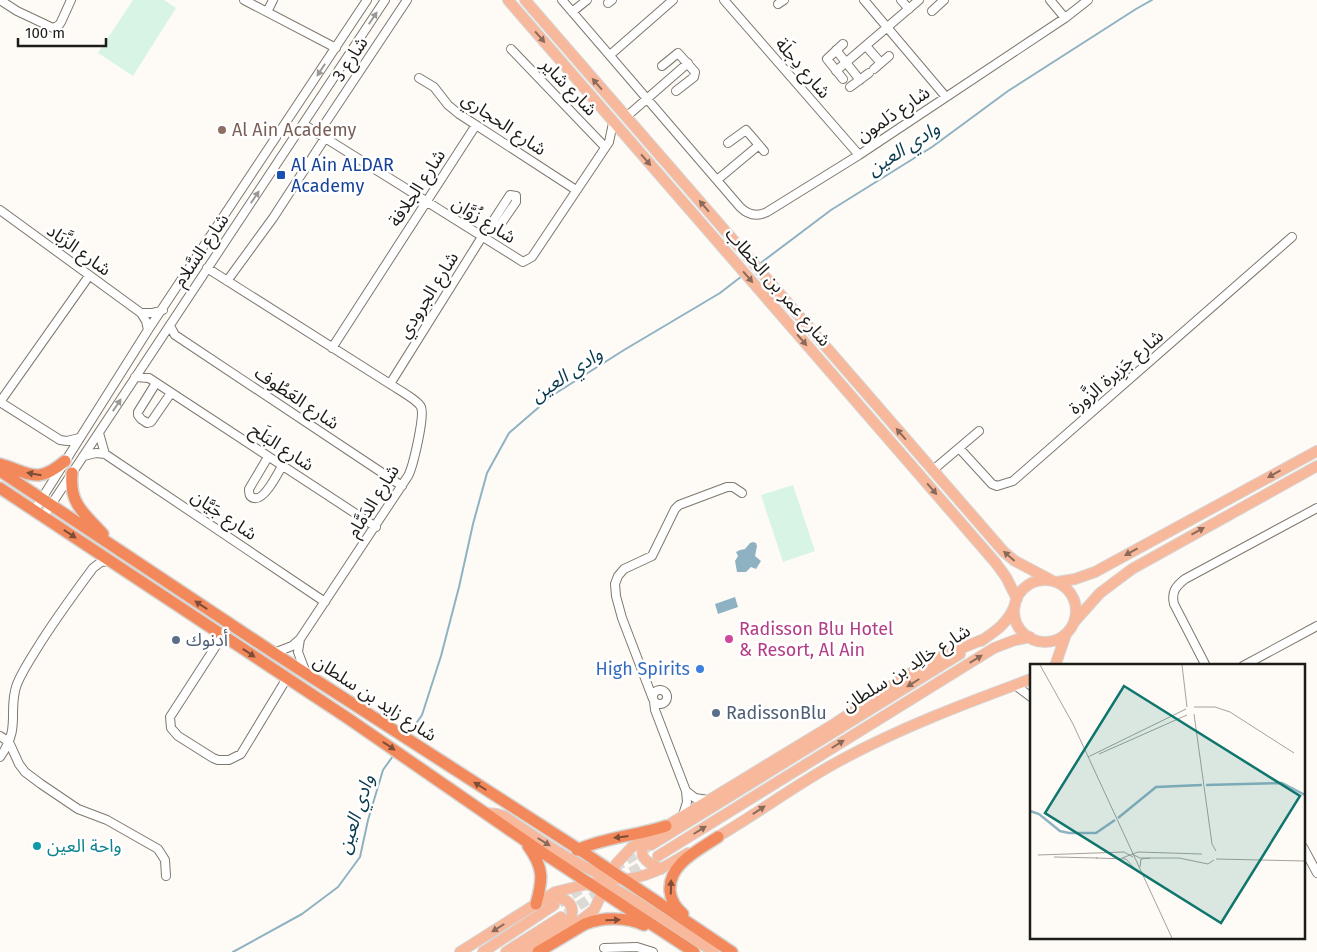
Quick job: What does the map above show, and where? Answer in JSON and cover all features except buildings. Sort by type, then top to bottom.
[{"type":"highway","points":[[0,464],[36,475],[43,475],[49,473],[66,459]]},
{"type":"highway","name":"شارع زايد بن سلطان","points":[[0,471],[358,709],[577,850],[607,881],[694,952]]},
{"type":"highway","points":[[72,473],[74,499],[81,510],[112,545]]},
{"type":"highway","name":"شارع زايد بن سلطان","points":[[0,488],[349,719],[589,882],[622,879],[732,952]]},
{"type":"highway","points":[[577,850],[606,839],[637,835],[666,826]]},
{"type":"highway","points":[[718,837],[689,857],[675,870],[670,884],[670,892],[672,900],[681,912],[741,952]]},
{"type":"highway","points":[[523,838],[537,858],[542,873],[540,902]]},
{"type":"highway","points":[[538,952],[584,924],[615,919],[633,920],[644,925],[686,952]]},
{"type":"main road","name":"شارع عمر بن الخطاب","points":[[508,0],[1002,570],[1016,602]]},
{"type":"main road","name":"شارع عمر بن الخطاب","points":[[525,0],[1004,552],[1014,561],[1054,581]]},
{"type":"main road","points":[[1066,634],[1052,641],[1030,638],[1024,633],[1016,620],[1016,602],[1021,592],[1034,582],[1075,579],[1095,572],[1317,451]]},
{"type":"main road","points":[[1056,664],[1066,634],[1100,593],[1132,569],[1317,466]]},
{"type":"main road","points":[[1054,581],[1065,586],[1071,594],[1075,602],[1075,621]]},
{"type":"main road","name":"شارع خالِد بن سلطان","points":[[649,842],[984,639],[1007,621],[1016,602]]},
{"type":"main road","name":"شارع خالِد بن سلطان","points":[[658,856],[988,652],[1015,640],[1030,638]]},
{"type":"main road","points":[[661,869],[644,860],[642,846],[666,826],[826,728],[912,672],[945,655],[984,639]]},
{"type":"main road","points":[[622,879],[661,869],[718,837],[816,774],[857,752],[931,716],[1030,679]]},
{"type":"main road","points":[[486,813],[504,816],[714,952]]},
{"type":"main road","points":[[530,952],[590,915],[607,881],[625,852],[649,842]]},
{"type":"main road","points":[[460,952],[561,890],[589,882]]},
{"type":"main road","points":[[522,952],[563,927],[571,918],[572,906],[566,900],[559,897],[540,902]]},
{"type":"main road","points":[[483,952],[554,906]]},
{"type":"main road","points":[[506,952],[561,917]]},
{"type":"street","points":[[0,0],[17,11],[52,28],[59,25],[71,0]]},
{"type":"street","points":[[244,0],[336,48]]},
{"type":"street","points":[[267,12],[273,0]]},
{"type":"street","name":"شارع السَّلام","points":[[47,502],[66,459],[79,438],[366,0]]},
{"type":"street","name":"شارع السَّلام","points":[[39,514],[84,456],[385,0]]},
{"type":"street","name":"شارع 3","points":[[227,281],[273,218],[406,0]]},
{"type":"street","name":"شارع دَلمون","points":[[562,0],[744,211],[755,216],[761,215],[859,156],[1065,18],[1088,0]]},
{"type":"street","points":[[572,12],[585,0]]},
{"type":"street","points":[[610,55],[673,0]]},
{"type":"street","name":"شارع دِجلَة","points":[[724,0],[859,156]]},
{"type":"street","points":[[864,0],[946,96]]},
{"type":"street","points":[[901,0],[909,9]]},
{"type":"street","points":[[836,71],[919,0]]},
{"type":"street","points":[[1050,0],[1065,18]]},
{"type":"street","points":[[932,11],[939,2]]},
{"type":"street","points":[[843,44],[827,59],[843,79]]},
{"type":"street","points":[[866,46],[881,63]]},
{"type":"street","name":"شارع شاير","points":[[511,49],[607,144]]},
{"type":"street","points":[[836,50],[860,80]]},
{"type":"street","points":[[676,91],[686,83],[696,74],[678,53],[665,63],[678,72],[686,83]]},
{"type":"street","points":[[850,88],[889,56]]},
{"type":"street","points":[[626,117],[688,63]]},
{"type":"street","name":"شارع الحجاري","points":[[418,78],[434,87],[452,109],[576,190]]},
{"type":"street","name":"شارع زُوَّان","points":[[303,124],[519,260],[526,261],[532,257],[607,144],[613,123]]},
{"type":"street","name":"شارع الجلافة","points":[[332,348],[476,124]]},
{"type":"street","points":[[717,180],[761,148],[746,130],[728,143]]},
{"type":"street","points":[[607,144],[625,136]]},
{"type":"street","name":"شارع الزَّبَاد","points":[[0,210],[141,313]]},
{"type":"street","name":"شارع الجرودي","points":[[390,384],[483,236],[489,233],[494,226]]},
{"type":"street","name":"شارع جَزِيرة الزَّورة","points":[[960,448],[992,484],[997,486],[1013,481],[1292,237]]},
{"type":"street","name":"شارع الدَمَّام","points":[[207,268],[390,384],[417,402],[422,411],[413,465],[402,486],[300,639],[292,646],[274,653]]},
{"type":"street","points":[[79,438],[66,441],[60,440],[0,402],[89,276]]},
{"type":"street","points":[[141,313],[163,310]]},
{"type":"street","points":[[141,313],[146,321],[148,330]]},
{"type":"street","name":"شارع العَطُوف","points":[[170,326],[175,335],[402,486]]},
{"type":"street","points":[[162,338],[175,335]]},
{"type":"street","points":[[135,377],[149,378],[144,364]]},
{"type":"street","name":"شارع البَلَح","points":[[149,378],[376,527]]},
{"type":"street","points":[[156,383],[138,412],[140,419],[147,423],[151,422],[171,393]]},
{"type":"street","points":[[933,470],[980,432]]},
{"type":"street","points":[[84,456],[96,453],[105,454],[99,433]]},
{"type":"street","points":[[60,440],[66,459]]},
{"type":"street","name":"شارع جَيَّان","points":[[105,454],[325,602]]},
{"type":"street","points":[[268,457],[249,488],[248,492],[252,498],[262,497],[282,466]]},
{"type":"street","points":[[1306,472],[1317,475]]},
{"type":"street","points":[[656,701],[622,618],[616,596],[615,584],[618,576],[624,569],[652,556],[675,509],[679,505],[728,487],[733,487],[742,494]]},
{"type":"street","points":[[1205,664],[1174,604],[1172,597],[1177,585],[1317,508]]},
{"type":"street","points":[[90,548],[93,568]]},
{"type":"street","points":[[0,757],[9,742],[14,724],[15,690],[23,672],[47,631],[93,568],[101,562],[111,561]]},
{"type":"street","points":[[1247,664],[1317,626]]},
{"type":"street","points":[[223,635],[170,717],[172,728],[178,736],[218,760],[235,758],[245,747],[287,678]]},
{"type":"street","points":[[300,639],[298,652],[308,676]]},
{"type":"street","points":[[648,682],[661,690],[655,692],[656,710],[686,792],[687,802],[684,815]]},
{"type":"street","points":[[1015,684],[1030,696]]},
{"type":"street","points":[[0,736],[9,742],[19,764],[25,772],[41,784],[78,808],[107,820],[158,849],[165,860],[166,876]]},
{"type":"street","points":[[686,792],[695,798],[708,800]]},
{"type":"street","points":[[1304,849],[1317,873]]},
{"type":"street","points":[[604,948],[637,948],[653,952]]},
{"type":"green space","points":[[133,0],[164,0],[176,8],[133,76],[98,53]]},
{"type":"green space","points":[[793,485],[815,551],[783,562],[761,495]]},
{"type":"water","points":[[753,542],[757,546],[755,556],[761,561],[756,569],[751,567],[746,572],[737,572],[735,561],[738,556],[736,552],[745,549]]},
{"type":"water","points":[[735,597],[738,607],[718,614],[715,604]]},
{"type":"waterway","name":"وادي العين","points":[[758,265],[831,210],[932,147],[1008,91],[1152,0]]},
{"type":"waterway","name":"وادي العين","points":[[408,735],[422,715],[441,656],[487,473],[509,433],[553,395],[720,293],[742,276]]},
{"type":"waterway","name":"وادي العين","points":[[233,952],[302,914],[338,887],[360,857],[368,820],[383,770],[393,756]]},
{"type":"tunnel","points":[[614,868],[648,847]]},
{"type":"tunnel","points":[[618,880],[655,858]]},
{"type":"tunnel","points":[[559,903],[587,885]]},
{"type":"tunnel","points":[[566,914],[606,888]]},
{"type":"place","name":"Al Ain Academy","points":[[222,130]]},
{"type":"place","name":"Al Ain ALDAR Academy","points":[[281,175]]},
{"type":"place","name":"Radisson Blu Hotel & Resort, Al Ain","points":[[729,639]]},
{"type":"place","name":"أدنوك","points":[[176,640]]},
{"type":"place","name":"High Spirits","points":[[700,669]]},
{"type":"place","name":"RadissonBlu","points":[[716,713]]},
{"type":"place","name":"واحة العين","points":[[37,846]]}]
